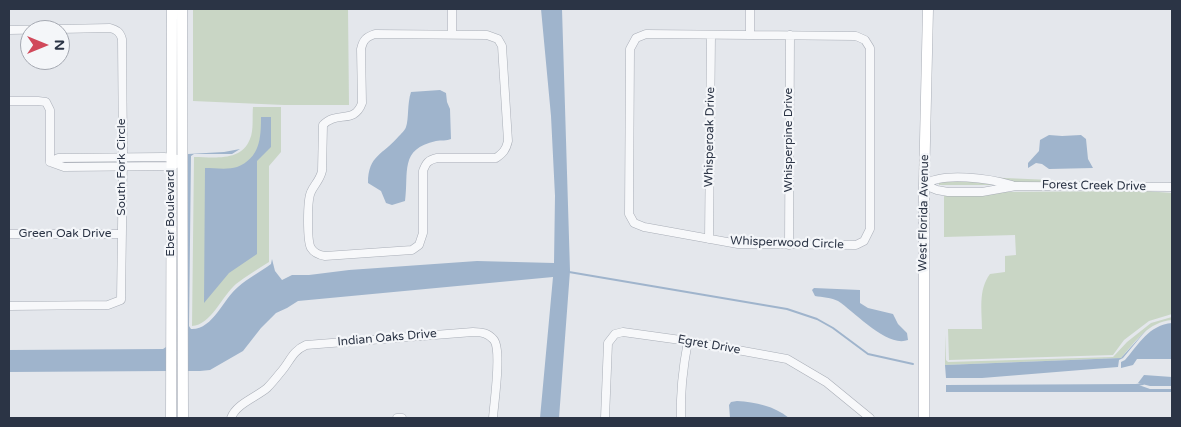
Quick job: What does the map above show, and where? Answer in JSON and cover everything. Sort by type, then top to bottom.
[{"type":"street","name":"Eber Boulevard","points":[[171,418],[172,9]]},
{"type":"street","name":"Eber Boulevard","points":[[182,9],[183,418]]},
{"type":"street","points":[[452,9],[452,34]]},
{"type":"street","points":[[750,9],[750,35]]},
{"type":"street","name":"West Florida Avenue","points":[[924,418],[924,185],[928,9]]},
{"type":"street","name":"South Fork Circle","points":[[9,30],[110,28],[117,30],[121,34],[123,157],[121,300],[108,305],[9,306]]},
{"type":"street","points":[[375,34],[452,34],[492,36],[498,39],[502,46],[507,148],[496,158],[437,158],[425,164],[423,171],[423,233],[419,245],[412,250],[325,256],[318,254],[312,250],[309,242],[309,200],[310,193],[320,178],[322,171],[323,125],[334,117],[348,117],[354,115],[359,110],[362,103],[361,49],[363,42],[367,37],[375,34]]},
{"type":"street","name":"Whisperwood Circle","points":[[646,34],[710,34],[856,36],[865,40],[870,48],[870,229],[864,241],[856,245],[738,244],[644,227],[634,223],[629,214],[630,49],[636,38],[646,34]]},
{"type":"street","name":"Whisperoak Drive","points":[[709,239],[710,34]]},
{"type":"street","name":"Whisperpine Drive","points":[[789,245],[790,36]]},
{"type":"street","points":[[9,101],[46,102],[50,110],[50,162]]},
{"type":"street","points":[[50,162],[58,158],[123,157],[171,162]]},
{"type":"street","points":[[50,162],[64,167],[123,167],[183,160]]},
{"type":"street","name":"Forest Creek Drive","points":[[924,185],[941,178],[956,178],[1002,182],[1016,186]]},
{"type":"street","name":"Forest Creek Drive","points":[[924,185],[937,190],[956,192],[982,192],[1016,186],[1172,187]]},
{"type":"street","name":"Green Oak Drive","points":[[9,234],[122,234]]},
{"type":"street","name":"Indian Oaks Drive","points":[[231,418],[234,412],[253,399],[281,373],[298,348],[306,345],[485,332],[495,341],[498,354],[493,418]]},
{"type":"street","name":"Egret Drive","points":[[605,418],[608,343],[615,334],[623,332],[688,341],[787,359],[826,382],[870,418]]},
{"type":"street","points":[[681,418],[680,394],[688,341]]},
{"type":"green space","points":[[193,9],[348,9],[349,105],[284,105],[193,101]]},
{"type":"green space","points":[[253,107],[281,107],[281,152],[269,166],[269,262],[236,284],[205,321],[192,326],[194,157],[226,157],[240,152],[250,139]]},
{"type":"green space","points":[[939,175],[1094,182],[1055,185],[939,185]]},
{"type":"green space","points":[[1145,191],[1172,193],[1172,314],[1149,321],[1124,340],[1113,355],[949,360],[948,329],[982,329],[982,293],[986,280],[990,274],[1005,272],[1005,256],[1016,255],[1015,235],[944,237],[944,194]]},
{"type":"green space","points":[[1172,317],[1172,320],[1149,328],[1121,358],[945,365],[945,334],[946,360],[948,362],[1113,357],[1127,342],[1151,323]]},
{"type":"water","points":[[541,9],[562,9],[570,271],[559,418],[540,418],[553,277],[298,301],[276,313],[243,351],[210,370],[187,371],[188,154],[240,149],[232,154],[194,154],[191,156],[189,326],[191,329],[206,325],[238,287],[271,264],[272,259],[275,271],[282,280],[292,275],[477,261],[554,263],[555,196],[551,116]]},
{"type":"water","points":[[440,90],[446,93],[450,109],[451,139],[436,141],[416,150],[408,163],[405,201],[392,205],[386,203],[381,191],[368,183],[371,167],[377,156],[403,132],[407,124],[411,92]]},
{"type":"water","points":[[261,117],[271,117],[271,147],[257,161],[257,254],[229,273],[204,303],[205,168],[233,168],[245,163],[258,147]]},
{"type":"water","points":[[1049,135],[1081,135],[1086,139],[1088,159],[1093,168],[1049,169],[1042,164],[1036,163],[1028,168],[1028,163],[1039,151],[1040,140]]},
{"type":"water","points":[[814,288],[860,290],[860,303],[868,308],[893,314],[898,324],[907,333],[908,340],[891,339],[881,334],[838,301],[815,296],[812,290]]},
{"type":"water","points":[[1172,323],[1172,359],[1137,359],[1133,365],[1121,368],[1121,362],[1125,360],[1145,336],[1157,327]]},
{"type":"water","points":[[1148,328],[1123,358],[1119,360],[1118,367],[982,378],[946,378],[945,365],[1121,358]]},
{"type":"water","points":[[167,339],[167,371],[9,372],[9,350],[163,349],[166,347]]},
{"type":"water","points":[[1144,375],[1172,377],[1172,386],[1150,386],[1138,383]]},
{"type":"water","points":[[1136,384],[1150,389],[1172,389],[1172,392],[946,392],[946,385]]},
{"type":"water","points":[[737,401],[764,405],[777,410],[789,418],[730,418],[729,405],[731,402]]},
{"type":"waterway","points":[[569,272],[787,309],[817,319],[833,328],[868,354],[913,364]]},
{"type":"waterway","points":[[1136,385],[1143,384]]}]
